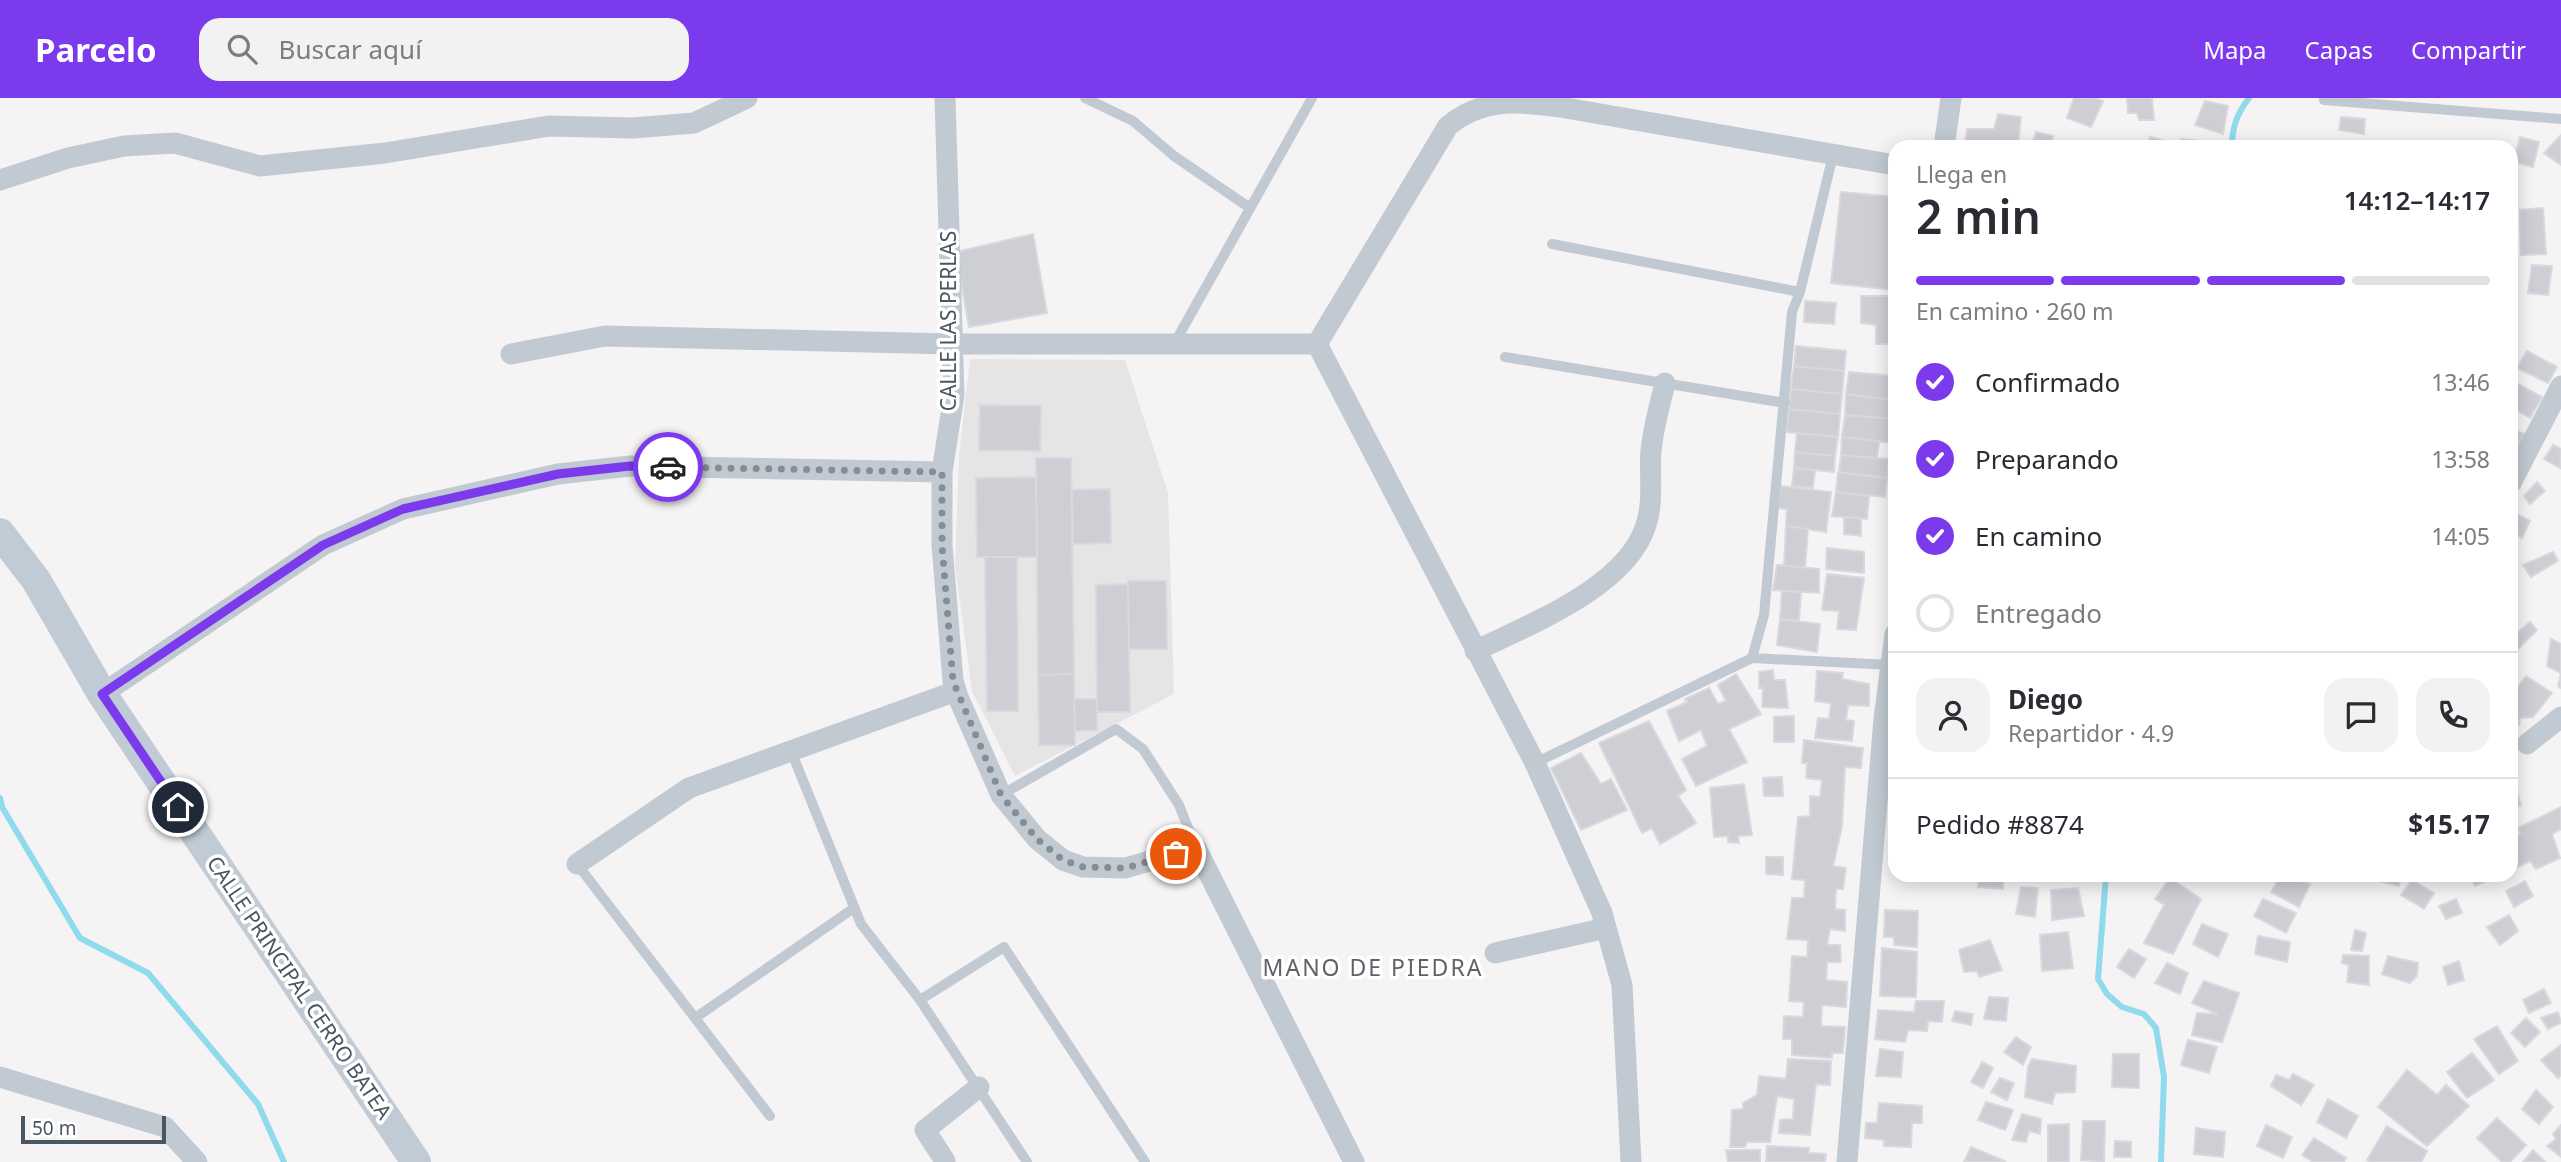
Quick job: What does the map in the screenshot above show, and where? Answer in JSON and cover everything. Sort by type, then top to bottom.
[{"type":"street","points":[[0,180],[68,158],[124,146],[175,143],[260,166],[386,153],[549,126],[633,128],[694,123],[747,98]]},
{"type":"street","name":"CALLE LAS PERLAS","points":[[945,98],[954,395],[942,472],[942,545],[956,691],[1001,795],[1037,839],[1063,860],[1083,867],[1125,868],[1196,849]]},
{"type":"street","points":[[1945,140],[1951,98]]},
{"type":"street","points":[[1317,344],[1448,126],[1476,102],[1507,100],[1599,110],[1888,164]]},
{"type":"street","points":[[511,354],[605,336],[952,344],[1317,344]]},
{"type":"street","points":[[1317,344],[1535,763],[1606,928],[1622,985],[1631,1162]]},
{"type":"street","points":[[1475,651],[1564,606],[1609,577],[1632,556],[1650,512],[1651,450],[1665,383]]},
{"type":"street","points":[[2518,469],[2561,386]]},
{"type":"street","points":[[102,694],[323,545],[403,509],[558,474],[630,466],[942,472]]},
{"type":"street","name":"CALLE PRINCIPAL CERRO BATEA","points":[[0,533],[36,580],[102,694],[415,1162]]},
{"type":"street","points":[[577,864],[689,788],[956,691]]},
{"type":"street","points":[[1847,1162],[1888,692]]},
{"type":"street","points":[[2527,744],[2561,717]]},
{"type":"street","points":[[1196,849],[1354,1162]]},
{"type":"street","points":[[1495,953],[1606,928]]},
{"type":"street","points":[[0,1077],[165,1127],[197,1162]]},
{"type":"street","points":[[944,1162],[925,1130],[979,1087]]},
{"type":"lane","points":[[1085,98],[1133,121],[1174,156],[1250,208]]},
{"type":"lane","points":[[1174,344],[1312,98]]},
{"type":"lane","points":[[2324,100],[2561,119]]},
{"type":"lane","points":[[1752,658],[1764,615],[1792,312],[1800,292],[1833,155]]},
{"type":"lane","points":[[1552,244],[1800,292]]},
{"type":"lane","points":[[1505,357],[1785,403]]},
{"type":"lane","points":[[1535,763],[1752,658],[1888,666]]},
{"type":"lane","points":[[1001,795],[1116,729],[1143,749],[1179,806],[1196,849]]},
{"type":"lane","points":[[791,751],[861,924],[920,1000],[1027,1162]]},
{"type":"lane","points":[[577,864],[770,1116]]},
{"type":"lane","points":[[695,1018],[854,908]]},
{"type":"lane","points":[[920,1000],[1004,947],[1145,1162]]},
{"type":"shaded area","points":[[970,359],[1125,360],[1168,493],[1174,694],[1015,776],[972,691],[955,565],[959,456]]},
{"type":"building","points":[[2074,98],[2103,101],[2091,127],[2067,118]]},
{"type":"building","points":[[2127,98],[2152,98],[2154,120],[2139,120],[2137,113],[2128,113]]},
{"type":"building","points":[[2205,101],[2228,106],[2223,134],[2195,125]]},
{"type":"building","points":[[1998,114],[2021,117],[2018,140],[1966,140],[1967,129],[1994,129]]},
{"type":"building","points":[[2341,117],[2365,119],[2364,134],[2339,130]]},
{"type":"building","points":[[2036,132],[2053,136],[2052,140],[2033,140]]},
{"type":"building","points":[[2561,135],[2561,165],[2544,153]]},
{"type":"building","points":[[2520,137],[2539,142],[2533,167],[2518,163]]},
{"type":"building","points":[[1841,192],[1888,196],[1888,289],[1831,283]]},
{"type":"building","points":[[2543,208],[2546,254],[2521,255],[2520,210]]},
{"type":"building","points":[[1033,234],[1047,313],[969,327],[956,252]]},
{"type":"building","points":[[2532,265],[2552,266],[2548,295],[2528,293]]},
{"type":"building","points":[[1861,296],[1888,296],[1888,344],[1876,344],[1876,325],[1861,323]]},
{"type":"building","points":[[1805,301],[1836,303],[1834,324],[1804,322]]},
{"type":"building","points":[[1796,346],[1846,351],[1844,371],[1794,366]]},
{"type":"building","points":[[2527,351],[2557,367],[2548,383],[2518,366]]},
{"type":"building","points":[[1794,366],[1844,371],[1842,394],[1791,389]]},
{"type":"building","points":[[1849,372],[1888,375],[1888,399],[1846,394]]},
{"type":"building","points":[[2518,384],[2542,397],[2530,418],[2518,411]]},
{"type":"building","points":[[1791,389],[1842,394],[1840,414],[1789,409]]},
{"type":"building","points":[[1846,394],[1888,399],[1888,419],[1845,415]]},
{"type":"building","points":[[980,405],[1041,406],[1040,451],[979,450]]},
{"type":"building","points":[[1789,409],[1840,414],[1838,437],[1786,432]]},
{"type":"building","points":[[1845,415],[1888,419],[1888,443],[1842,437]]},
{"type":"building","points":[[2518,432],[2524,434],[2518,446]]},
{"type":"building","points":[[1797,433],[1838,437],[1835,456],[1795,452]]},
{"type":"building","points":[[1842,437],[1879,441],[1877,458],[1841,455]]},
{"type":"building","points":[[2553,445],[2561,449],[2560,468],[2544,459]]},
{"type":"building","points":[[1795,452],[1835,456],[1834,472],[1794,468]]},
{"type":"building","points":[[1841,455],[1888,459],[1887,478],[1839,472]]},
{"type":"building","points":[[1036,458],[1071,458],[1074,674],[1038,675]]},
{"type":"building","points":[[1794,468],[1815,470],[1813,488],[1792,486]]},
{"type":"building","points":[[1838,472],[1887,478],[1885,497],[1836,492]]},
{"type":"building","points":[[1036,477],[1037,557],[977,557],[976,478]]},
{"type":"building","points":[[2537,482],[2545,491],[2530,504],[2524,496]]},
{"type":"building","points":[[1781,486],[1831,492],[1826,532],[1786,526],[1787,509],[1778,508]]},
{"type":"building","points":[[1110,489],[1111,543],[1073,544],[1072,490]]},
{"type":"building","points":[[1836,492],[1869,496],[1867,519],[1832,516]]},
{"type":"building","points":[[2518,515],[2530,521],[2522,538],[2518,536]]},
{"type":"building","points":[[1844,517],[1861,518],[1861,536],[1844,534]]},
{"type":"building","points":[[1786,526],[1808,529],[1805,567],[1784,566]]},
{"type":"building","points":[[1827,548],[1864,552],[1864,573],[1826,569]]},
{"type":"building","points":[[2553,552],[2558,561],[2531,577],[2523,565]]},
{"type":"building","points":[[985,557],[1017,557],[1018,711],[987,711]]},
{"type":"building","points":[[1777,565],[1819,569],[1819,593],[1773,590]]},
{"type":"building","points":[[1827,574],[1864,578],[1856,630],[1837,629],[1839,611],[1822,610]]},
{"type":"building","points":[[1128,581],[1166,581],[1167,649],[1129,649]]},
{"type":"building","points":[[1128,584],[1130,712],[1097,712],[1096,585]]},
{"type":"building","points":[[1782,591],[1801,592],[1799,621],[1780,619]]},
{"type":"building","points":[[1780,619],[1820,624],[1817,652],[1777,645]]},
{"type":"building","points":[[2530,622],[2537,630],[2518,649],[2518,632]]},
{"type":"building","points":[[2551,639],[2561,644],[2561,673],[2547,666]]},
{"type":"building","points":[[1773,670],[1774,680],[1785,680],[1788,708],[1762,707],[1763,688],[1759,688],[1759,672]]},
{"type":"building","points":[[1817,671],[1843,673],[1842,679],[1869,684],[1869,706],[1848,705],[1846,720],[1854,721],[1852,741],[1815,738],[1818,718],[1829,719],[1831,703],[1815,701]]},
{"type":"building","points":[[1074,674],[1075,745],[1039,745],[1038,675]]},
{"type":"building","points":[[1736,674],[1761,714],[1729,729],[1747,762],[1696,786],[1682,759],[1707,746],[1701,730],[1679,741],[1667,711],[1709,688],[1718,704],[1726,701],[1718,685]]},
{"type":"building","points":[[2526,676],[2552,693],[2533,717],[2520,718],[2519,725],[2518,725],[2518,687]]},
{"type":"building","points":[[1074,699],[1097,699],[1097,730],[1075,731]]},
{"type":"building","points":[[1794,716],[1794,742],[1774,742],[1774,717]]},
{"type":"building","points":[[1649,721],[1686,790],[1678,796],[1696,823],[1660,844],[1652,828],[1642,833],[1599,743]]},
{"type":"building","points":[[1804,740],[1863,748],[1861,768],[1845,767],[1842,826],[1833,866],[1846,868],[1843,889],[1836,889],[1835,909],[1845,910],[1845,931],[1830,929],[1827,945],[1840,945],[1841,962],[1827,962],[1826,980],[1847,982],[1846,1007],[1822,1005],[1821,1026],[1845,1027],[1843,1053],[1832,1053],[1832,1058],[1792,1055],[1792,1039],[1783,1039],[1784,1016],[1803,1017],[1804,1002],[1789,1001],[1792,956],[1807,957],[1808,940],[1787,939],[1792,898],[1804,898],[1805,880],[1792,879],[1798,817],[1810,816],[1810,796],[1820,797],[1822,780],[1806,778],[1807,763],[1802,763]]},
{"type":"building","points":[[1581,753],[1601,784],[1611,779],[1627,810],[1581,830],[1551,768]]},
{"type":"building","points":[[1782,777],[1783,796],[1764,796],[1763,778]]},
{"type":"building","points":[[1744,784],[1752,835],[1738,836],[1739,843],[1728,842],[1728,836],[1714,837],[1710,788]]},
{"type":"building","points":[[2561,807],[2561,829],[2552,834],[2560,858],[2536,869],[2530,861],[2518,867],[2518,836],[2521,834],[2518,828]]},
{"type":"building","points":[[1766,857],[1783,857],[1783,875],[1766,874]]},
{"type":"building","points":[[2525,881],[2533,896],[2514,907],[2506,891]]},
{"type":"building","points":[[1979,882],[2003,882],[2003,889],[1978,887]]},
{"type":"building","points":[[2167,882],[2176,882],[2201,899],[2173,954],[2144,943],[2164,905],[2155,899]]},
{"type":"building","points":[[2277,882],[2310,884],[2299,907],[2271,892]]},
{"type":"building","points":[[2383,882],[2400,882],[2399,886]]},
{"type":"building","points":[[2411,882],[2434,893],[2424,909],[2401,895]]},
{"type":"building","points":[[2021,887],[2038,888],[2035,917],[2016,914]]},
{"type":"building","points":[[2078,888],[2084,916],[2052,920],[2051,890]]},
{"type":"building","points":[[2263,899],[2296,913],[2286,933],[2254,916]]},
{"type":"building","points":[[2456,899],[2462,913],[2446,919],[2439,906]]},
{"type":"building","points":[[1885,910],[1918,911],[1917,947],[1894,945],[1894,937],[1884,937]]},
{"type":"building","points":[[2509,915],[2518,931],[2500,945],[2487,927]]},
{"type":"building","points":[[2202,924],[2228,934],[2218,957],[2193,944]]},
{"type":"building","points":[[2355,930],[2366,933],[2362,951],[2351,950]]},
{"type":"building","points":[[2068,932],[2073,968],[2042,971],[2040,935]]},
{"type":"building","points":[[2258,936],[2290,942],[2287,962],[2255,954]]},
{"type":"building","points":[[1990,940],[2002,970],[1979,977],[1977,971],[1964,972],[1959,950]]},
{"type":"building","points":[[1882,948],[1917,952],[1916,997],[1880,996]]},
{"type":"building","points":[[2129,949],[2146,959],[2134,978],[2117,967]]},
{"type":"building","points":[[2343,955],[2369,956],[2369,985],[2347,982],[2349,965],[2342,963]]},
{"type":"building","points":[[2388,956],[2418,963],[2417,976],[2410,983],[2382,974]]},
{"type":"building","points":[[2459,961],[2464,980],[2448,985],[2443,967]]},
{"type":"building","points":[[2167,963],[2188,973],[2180,994],[2155,983]]},
{"type":"building","points":[[2204,981],[2239,993],[2222,1042],[2192,1035],[2197,1013],[2218,1014],[2192,1003]]},
{"type":"building","points":[[2544,989],[2551,1003],[2529,1013],[2523,1000]]},
{"type":"building","points":[[1989,997],[2008,998],[2006,1021],[1984,1019]]},
{"type":"building","points":[[1916,1001],[1944,1001],[1942,1022],[1928,1021],[1927,1031],[1908,1030],[1905,1042],[1875,1039],[1878,1010],[1914,1012]]},
{"type":"building","points":[[1955,1011],[1973,1014],[1971,1025],[1952,1021]]},
{"type":"building","points":[[2558,1012],[2561,1023],[2548,1029],[2541,1018]]},
{"type":"building","points":[[2526,1018],[2540,1032],[2525,1047],[2511,1033]]},
{"type":"building","points":[[2497,1026],[2518,1061],[2499,1074],[2474,1039]]},
{"type":"building","points":[[2016,1037],[2031,1047],[2023,1065],[2004,1052]]},
{"type":"building","points":[[2188,1040],[2217,1047],[2209,1073],[2181,1065]]},
{"type":"building","points":[[2561,1045],[2561,1075],[2558,1078],[2541,1060]]},
{"type":"building","points":[[1880,1049],[1903,1052],[1901,1077],[1876,1076]]},
{"type":"building","points":[[2472,1053],[2494,1080],[2467,1098],[2447,1072]]},
{"type":"building","points":[[2113,1054],[2139,1054],[2139,1088],[2112,1087]]},
{"type":"building","points":[[1788,1059],[1831,1061],[1830,1085],[1816,1084],[1810,1135],[1779,1133],[1780,1120],[1793,1119],[1794,1099],[1777,1096],[1770,1142],[1747,1142],[1745,1147],[1730,1147],[1732,1110],[1743,1109],[1743,1103],[1757,1095],[1759,1076],[1786,1079]]},
{"type":"building","points":[[2032,1059],[2076,1066],[2075,1092],[2055,1093],[2052,1104],[2025,1097],[2028,1067]]},
{"type":"building","points":[[1982,1062],[1993,1068],[1983,1088],[1971,1082]]},
{"type":"building","points":[[2407,1070],[2437,1095],[2446,1085],[2469,1106],[2427,1146],[2378,1107]]},
{"type":"building","points":[[2293,1074],[2314,1085],[2301,1105],[2271,1086],[2276,1075],[2289,1080]]},
{"type":"building","points":[[2000,1078],[2014,1083],[2007,1100],[1991,1092]]},
{"type":"building","points":[[2536,1090],[2553,1107],[2539,1124],[2522,1109]]},
{"type":"building","points":[[2328,1099],[2358,1116],[2346,1138],[2317,1122]]},
{"type":"building","points":[[1986,1102],[2013,1110],[2005,1130],[1978,1120]]},
{"type":"building","points":[[1879,1103],[1922,1106],[1922,1123],[1912,1123],[1911,1147],[1884,1146],[1884,1140],[1865,1138],[1866,1123],[1877,1123]]},
{"type":"building","points":[[2022,1114],[2041,1119],[2040,1134],[2029,1131],[2026,1142],[2012,1140]]},
{"type":"building","points":[[2497,1118],[2526,1145],[2510,1162],[2502,1162],[2477,1138]]},
{"type":"building","points":[[2083,1121],[2105,1121],[2104,1162],[2081,1160]]},
{"type":"building","points":[[2069,1124],[2069,1162],[2048,1162],[2048,1125]]},
{"type":"building","points":[[2266,1125],[2292,1137],[2283,1158],[2257,1146]]},
{"type":"building","points":[[2561,1125],[2561,1157],[2547,1146],[2556,1139],[2553,1134]]},
{"type":"building","points":[[2387,1126],[2427,1151],[2421,1162],[2367,1160]]},
{"type":"building","points":[[2196,1128],[2225,1132],[2223,1157],[2194,1154]]},
{"type":"building","points":[[2314,1138],[2346,1158],[2344,1162],[2313,1162],[2302,1155]]},
{"type":"building","points":[[2115,1141],[2131,1142],[2131,1157],[2114,1157]]},
{"type":"building","points":[[1767,1146],[1809,1148],[1809,1153],[1826,1154],[1825,1162],[1766,1162]]},
{"type":"building","points":[[1971,1147],[2005,1161],[1964,1162]]},
{"type":"building","points":[[1726,1150],[1760,1150],[1760,1162],[1728,1162]]},
{"type":"building","points":[[2533,1150],[2545,1162],[2523,1162]]},
{"type":"waterway","points":[[2232,140],[2236,121],[2249,98]]},
{"type":"waterway","points":[[0,798],[2,807],[80,938],[148,973],[258,1104],[284,1162]]},
{"type":"waterway","points":[[2105,882],[2098,979],[2107,994],[2122,1007],[2144,1014],[2156,1028],[2164,1077],[2161,1162]]},
{"type":"way so far","points":[[668,467],[942,472],[942,545],[953,681],[1001,795],[1037,839],[1063,860],[1083,867],[1125,868],[1176,854]]},
{"type":"district","name":"MANO DE PIEDRA","points":[[1373,968]]},
{"type":"route","points":[[178,807],[102,694],[323,545],[403,509],[558,474],[630,466],[668,467]]}]
